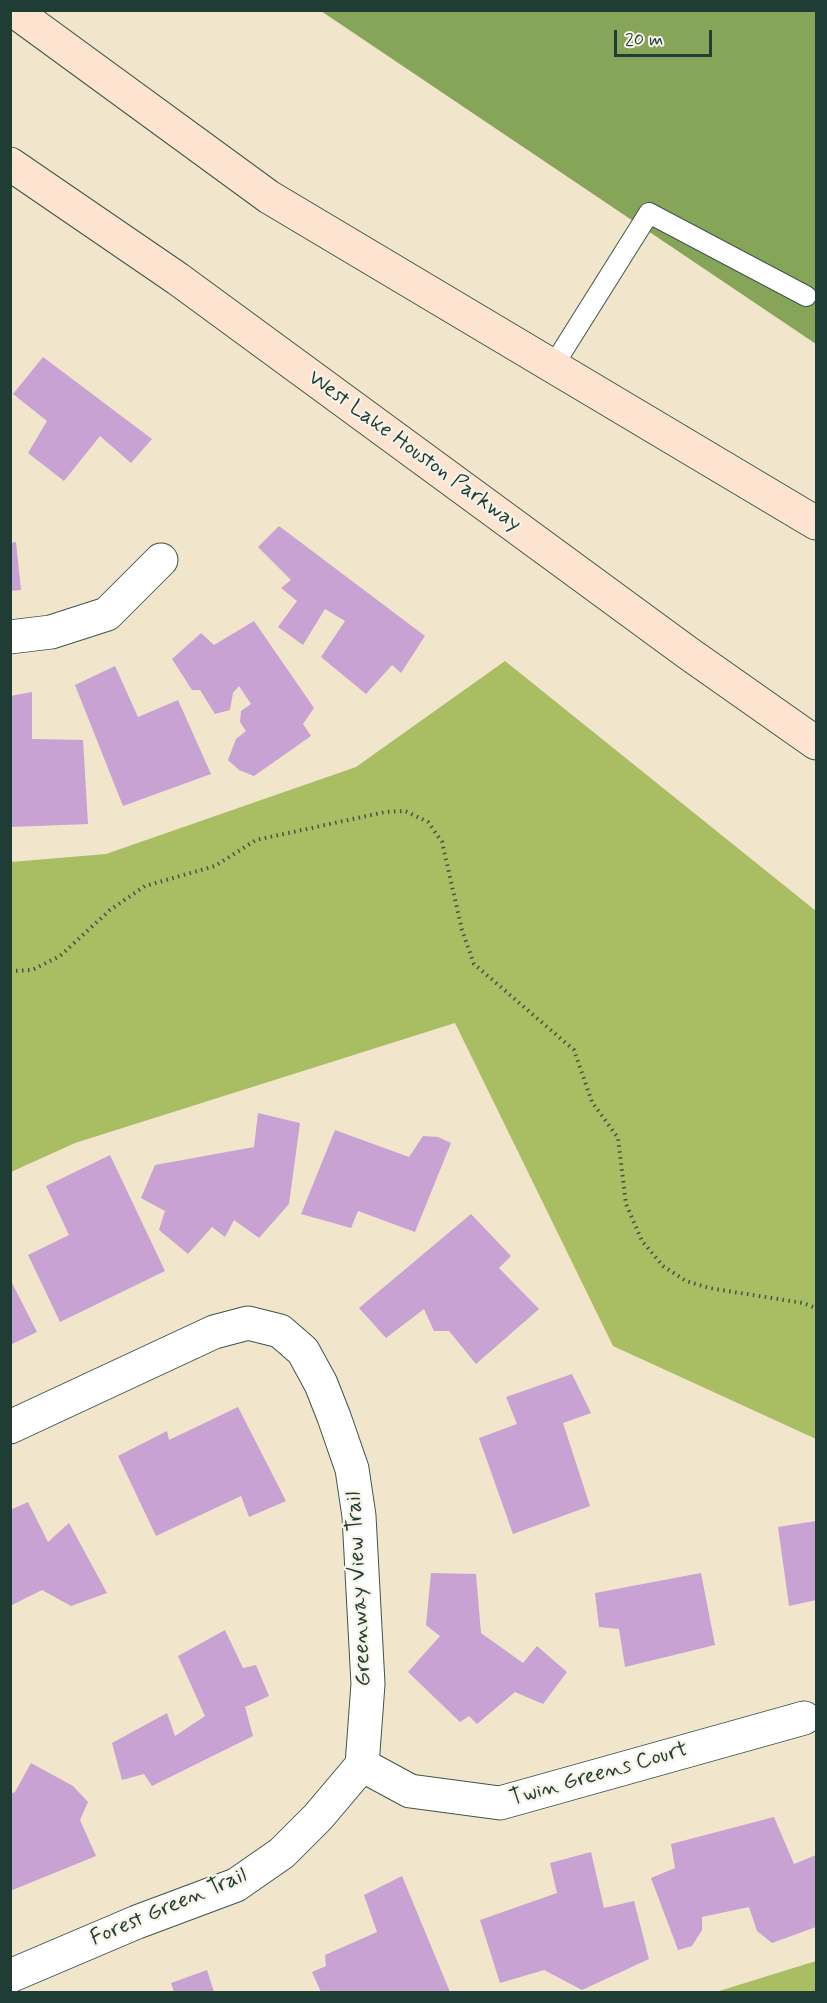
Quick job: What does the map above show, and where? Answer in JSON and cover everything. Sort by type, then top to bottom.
[{"type":"main road","points":[[13,10],[269,197],[816,523]]},
{"type":"main road","name":"West Lake Houston Parkway","points":[[10,164],[178,279],[816,743]]},
{"type":"street","points":[[10,637],[51,632],[107,614],[161,560]]},
{"type":"street","name":"Greenway View Trail","points":[[10,1427],[214,1332],[248,1323],[280,1331],[303,1351],[321,1384],[352,1469],[359,1516],[368,1684],[362,1765]]},
{"type":"street","name":"Twin Greens Court","points":[[362,1765],[410,1791],[500,1803],[804,1718]]},
{"type":"street","name":"Forest Green Trail","points":[[10,1976],[137,1922],[236,1885],[282,1853],[318,1817],[362,1765]]},
{"type":"lane","points":[[553,366],[649,213],[806,296]]},
{"type":"path","points":[[10,970],[32,970],[60,956],[110,910],[145,885],[215,866],[256,840],[385,812],[405,811],[428,822],[442,842],[462,930],[474,964],[574,1050],[592,1102],[618,1138],[626,1204],[642,1241],[663,1266],[686,1281],[709,1288],[803,1303],[816,1308]]},
{"type":"green space","points":[[321,11],[816,11],[816,344]]},
{"type":"green space","points":[[505,661],[816,911],[816,1439],[613,1346],[455,1023],[75,1143],[11,1172],[11,862],[106,854],[356,767]]},
{"type":"green space","points":[[816,1961],[816,1992],[716,1992]]},
{"type":"building","points":[[43,357],[152,439],[131,463],[100,436],[64,481],[28,453],[47,421],[13,394]]},
{"type":"building","points":[[279,526],[425,636],[401,673],[392,665],[366,694],[321,657],[345,621],[325,609],[303,645],[278,627],[297,601],[281,588],[291,580],[258,547]]},
{"type":"building","points":[[16,542],[21,590],[10,591],[10,543]]},
{"type":"building","points":[[254,621],[314,708],[303,724],[311,736],[254,776],[239,770],[228,760],[236,739],[246,731],[240,722],[241,711],[251,704],[239,686],[233,693],[230,710],[215,714],[200,690],[192,690],[172,659],[201,633],[214,645]]},
{"type":"building","points":[[115,666],[138,717],[178,700],[211,774],[123,806],[75,685]]},
{"type":"building","points":[[32,692],[32,739],[83,740],[88,824],[10,827],[10,696]]},
{"type":"building","points":[[258,1113],[300,1123],[289,1204],[259,1238],[234,1220],[225,1237],[212,1227],[188,1254],[159,1230],[165,1211],[141,1198],[155,1165],[254,1147]]},
{"type":"building","points":[[335,1130],[409,1157],[423,1136],[438,1137],[451,1143],[415,1232],[358,1211],[351,1228],[301,1214]]},
{"type":"building","points":[[110,1155],[165,1271],[60,1322],[28,1255],[69,1235],[46,1186]]},
{"type":"building","points":[[471,1214],[511,1256],[499,1268],[539,1309],[476,1364],[449,1331],[434,1331],[424,1309],[386,1338],[359,1308]]},
{"type":"building","points":[[10,1279],[37,1332],[10,1345]]},
{"type":"building","points":[[572,1374],[591,1413],[563,1423],[590,1506],[513,1534],[479,1438],[517,1424],[506,1397]]},
{"type":"building","points":[[238,1407],[286,1501],[249,1517],[241,1496],[156,1536],[118,1456],[167,1431],[169,1440]]},
{"type":"building","points":[[28,1502],[48,1542],[69,1523],[107,1593],[71,1606],[42,1590],[10,1606],[10,1510]]},
{"type":"building","points":[[816,1521],[816,1600],[789,1606],[778,1527]]},
{"type":"building","points":[[431,1573],[476,1574],[481,1633],[523,1663],[537,1646],[567,1672],[543,1704],[515,1692],[477,1724],[469,1716],[460,1722],[408,1672],[440,1636],[426,1625]]},
{"type":"building","points":[[701,1573],[715,1645],[625,1667],[619,1629],[599,1627],[595,1593]]},
{"type":"building","points":[[225,1630],[243,1668],[256,1665],[269,1696],[245,1707],[253,1736],[152,1786],[144,1774],[122,1780],[112,1743],[167,1713],[175,1736],[205,1716],[178,1656]]},
{"type":"building","points":[[31,1763],[73,1786],[88,1802],[80,1820],[96,1856],[10,1891],[10,1794],[15,1792]]},
{"type":"building","points":[[774,1817],[794,1864],[816,1855],[816,1927],[772,1943],[757,1931],[749,1907],[702,1917],[702,1930],[692,1946],[678,1950],[651,1878],[675,1868],[671,1844]]},
{"type":"building","points":[[591,1852],[604,1908],[634,1901],[649,1959],[582,1990],[544,1970],[500,1983],[480,1920],[557,1893],[550,1863]]},
{"type":"building","points":[[402,1876],[450,1992],[321,1992],[312,1972],[326,1966],[325,1955],[377,1932],[364,1895]]},
{"type":"building","points":[[207,1970],[214,1992],[174,1992],[171,1983]]}]
